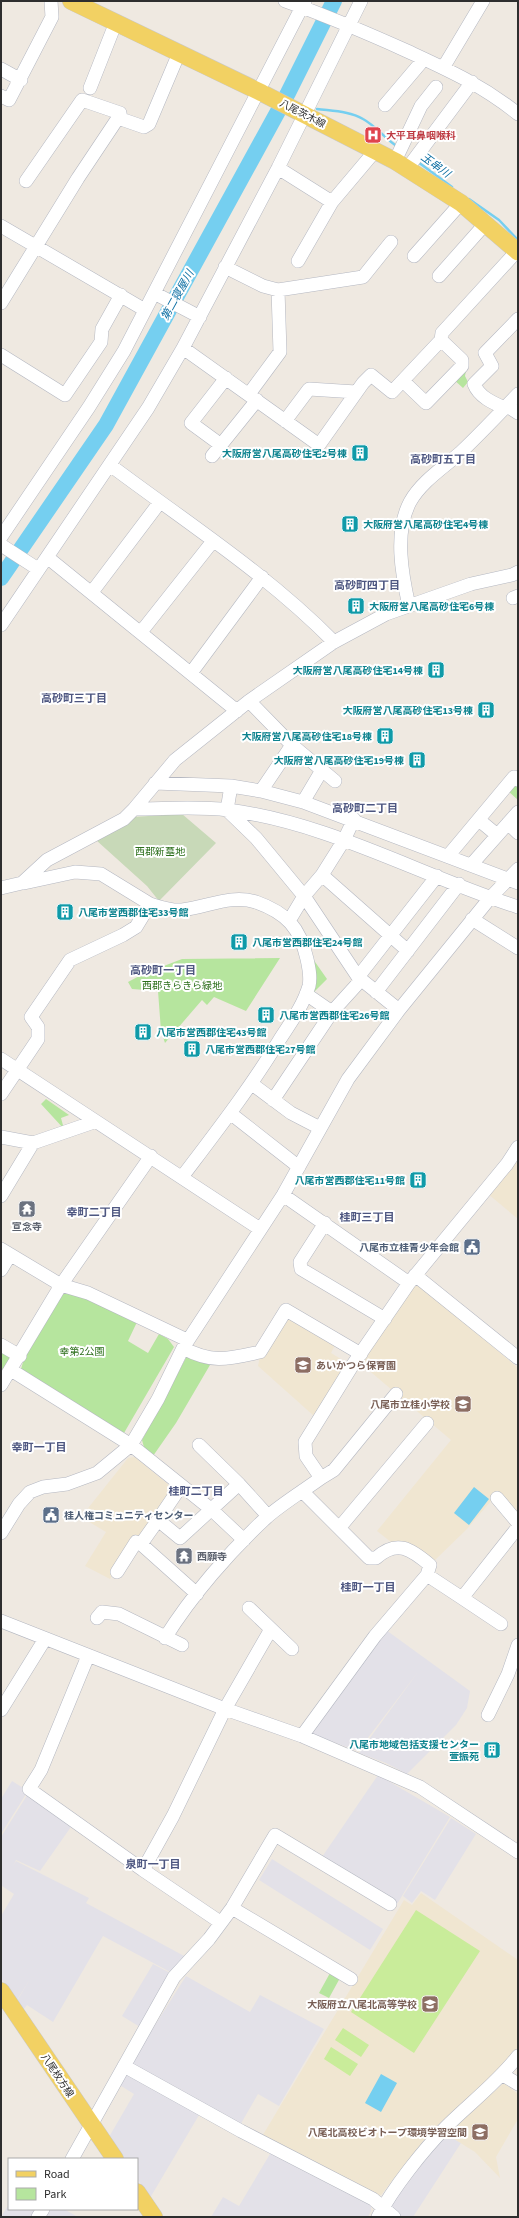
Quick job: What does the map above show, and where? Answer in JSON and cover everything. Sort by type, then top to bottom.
[{"type":"main road","name":"八尾茨木線","points":[[71,1],[179,52],[375,151],[405,158],[486,223],[517,252]]},
{"type":"main road","name":"八尾枚方線","points":[[1,1991],[114,2158]]},
{"type":"main road","points":[[138,2193],[154,2217]]},
{"type":"street","points":[[1,96],[9,100],[21,80],[52,16],[51,1]]},
{"type":"street","points":[[285,1],[304,4],[472,82],[500,99],[518,114]]},
{"type":"street","points":[[1,625],[148,408],[183,348],[278,168],[361,1]]},
{"type":"street","points":[[443,68],[483,1]]},
{"type":"street","points":[[1,537],[89,407],[124,351],[260,92],[304,4]]},
{"type":"street","points":[[90,88],[116,22]]},
{"type":"street","points":[[1,303],[82,171],[116,121],[121,119],[144,127],[149,124],[179,52]]},
{"type":"street","points":[[385,104],[424,59]]},
{"type":"street","points":[[1,69],[21,80]]},
{"type":"street","points":[[405,158],[472,82]]},
{"type":"street","points":[[405,158],[421,106],[436,87]]},
{"type":"street","points":[[26,180],[82,100],[120,113],[121,119]]},
{"type":"street","points":[[298,261],[332,202],[375,151]]},
{"type":"street","points":[[278,168],[332,202]]},
{"type":"street","points":[[414,256],[461,203]]},
{"type":"street","points":[[439,276],[486,223]]},
{"type":"street","points":[[1,226],[146,310]]},
{"type":"street","points":[[225,268],[263,286],[278,290],[364,277],[391,242]]},
{"type":"street","points":[[183,348],[319,445],[356,392],[371,375],[392,392],[441,340],[442,333],[517,252]]},
{"type":"street","points":[[212,456],[253,397],[280,352],[278,290]]},
{"type":"street","points":[[154,293],[200,317]]},
{"type":"street","points":[[1,355],[65,395],[101,342],[102,329],[121,295]]},
{"type":"street","points":[[518,319],[485,353],[492,366],[474,384],[476,391],[489,401],[518,413]]},
{"type":"street","points":[[403,381],[426,403],[462,366],[462,360],[441,340]]},
{"type":"street","points":[[220,445],[191,423],[226,378]]},
{"type":"street","points":[[285,421],[309,389],[356,392]]},
{"type":"street","points":[[409,606],[400,564],[403,526],[410,502],[422,486],[518,394]]},
{"type":"street","points":[[110,465],[262,577],[306,613],[334,642]]},
{"type":"street","points":[[92,592],[160,502]]},
{"type":"street","points":[[141,632],[213,541]]},
{"type":"street","points":[[1,545],[38,569]]},
{"type":"street","points":[[47,557],[237,711]]},
{"type":"street","points":[[22,883],[48,860],[124,819],[175,760],[249,701],[334,642],[386,614],[471,584],[512,576],[518,572]]},
{"type":"street","points":[[191,673],[262,577]]},
{"type":"street","points":[[249,701],[292,745],[335,781]]},
{"type":"street","points":[[261,791],[292,745]]},
{"type":"street","points":[[303,802],[322,770]]},
{"type":"street","points":[[448,856],[514,777],[518,780]]},
{"type":"street","points":[[154,783],[230,786],[261,791],[303,802],[354,819],[513,881]]},
{"type":"street","points":[[227,810],[230,786]]},
{"type":"street","points":[[134,809],[227,810],[288,822],[344,840],[490,898],[518,907]]},
{"type":"street","points":[[227,810],[256,838],[304,896],[359,978],[399,1010]]},
{"type":"street","points":[[471,865],[518,812]]},
{"type":"street","points":[[290,921],[304,896],[322,875],[344,840],[354,819]]},
{"type":"street","points":[[479,820],[497,835]]},
{"type":"street","points":[[508,823],[518,833]]},
{"type":"street","points":[[1,1533],[19,1504],[30,1492],[43,1487],[67,1484],[97,1473],[130,1445],[158,1399],[185,1344],[283,1195],[348,1079],[399,1010],[472,919],[490,898],[513,881],[518,869]]},
{"type":"street","points":[[1,888],[75,872],[101,874],[150,904],[171,910],[182,910],[230,899],[244,898],[268,907],[290,921],[300,934],[310,970],[309,985],[301,1005],[252,1084],[182,1177]]},
{"type":"street","points":[[322,875],[391,934],[408,951]]},
{"type":"street","points":[[273,1100],[332,1012],[437,876]]},
{"type":"street","points":[[376,992],[458,884]]},
{"type":"street","points":[[1,1094],[18,1071],[38,1039],[38,1027],[31,1016],[70,960],[123,935],[136,927],[150,904]]},
{"type":"street","points":[[472,919],[518,948]]},
{"type":"street","points":[[306,994],[332,1012]]},
{"type":"street","points":[[1,1059],[94,1122],[151,1156],[260,1229]]},
{"type":"street","points":[[252,1084],[291,1113],[320,1128]]},
{"type":"street","points":[[230,1113],[299,1167]]},
{"type":"street","points":[[1,1137],[33,1143],[94,1122]]},
{"type":"street","points":[[1,1196],[33,1143]]},
{"type":"street","points":[[321,1478],[306,1456],[305,1442],[360,1354],[412,1279],[507,1164],[518,1147]]},
{"type":"street","points":[[1,1385],[62,1285],[151,1156]]},
{"type":"street","points":[[283,1195],[412,1279],[518,1358]]},
{"type":"street","points":[[325,1223],[300,1262],[301,1269],[385,1319]]},
{"type":"street","points":[[1,1270],[5,1252],[62,1285],[88,1293],[185,1344],[197,1355],[217,1360],[260,1352],[286,1310],[360,1354]]},
{"type":"street","points":[[1,1345],[20,1356]]},
{"type":"street","points":[[11,1370],[130,1445],[212,1510],[244,1540]]},
{"type":"street","points":[[165,1638],[197,1594],[244,1540],[268,1516],[334,1470],[396,1394]]},
{"type":"street","points":[[340,1527],[426,1423]]},
{"type":"street","points":[[199,1445],[239,1484],[268,1516]]},
{"type":"street","points":[[158,1520],[180,1538],[239,1484]]},
{"type":"street","points":[[140,1544],[181,1486]]},
{"type":"street","points":[[302,1491],[370,1558],[376,1558],[387,1548],[404,1547],[430,1565],[427,1574],[375,1636],[302,1736]]},
{"type":"street","points":[[497,1498],[518,1522]]},
{"type":"street","points":[[462,1598],[518,1527]]},
{"type":"street","points":[[117,1572],[136,1542],[197,1594]]},
{"type":"street","points":[[427,1574],[501,1624]]},
{"type":"street","points":[[249,1608],[292,1649]]},
{"type":"street","points":[[97,1618],[102,1612],[119,1614],[165,1638],[182,1645]]},
{"type":"street","points":[[1,1621],[225,1709],[302,1736],[420,1787],[518,1852]]},
{"type":"street","points":[[143,1870],[173,1816],[225,1709],[271,1629]]},
{"type":"street","points":[[1,1710],[45,1639]]},
{"type":"street","points":[[488,1715],[508,1674],[518,1645]]},
{"type":"street","points":[[88,1656],[41,1770],[29,1789],[143,1870],[220,1922]]},
{"type":"street","points":[[73,2158],[174,1977],[209,1939],[220,1922],[232,1908],[274,1835],[390,1904]]},
{"type":"street","points":[[232,1908],[351,1979]]},
{"type":"street","points":[[380,2213],[435,2139],[503,2075],[518,2056]]},
{"type":"street","points":[[124,2066],[241,2131],[373,2199],[380,2213],[394,2217]]},
{"type":"street","points":[[503,2075],[518,2084]]},
{"type":"shaded area","points":[[518,1155],[518,1219],[488,1194]]},
{"type":"shaded area","name":"八尾市立桂小学校","points":[[415,1280],[518,1368],[518,1515],[497,1494],[467,1529],[433,1562],[391,1542],[377,1531],[451,1440],[359,1362]]},
{"type":"shaded area","name":"あいかつら保育園","points":[[287,1314],[336,1343],[331,1353],[349,1364],[314,1416],[258,1366],[260,1356]]},
{"type":"shaded area","points":[[135,1457],[175,1490],[140,1539],[136,1538],[110,1579],[85,1566],[106,1532],[81,1517],[128,1458]]},
{"type":"shaded area","points":[[386,1630],[470,1691],[467,1708],[456,1725],[407,1774],[386,1763],[359,1753],[418,1672],[358,1751],[308,1733]]},
{"type":"shaded area","points":[[378,1775],[450,1817],[397,1904],[322,1857]]},
{"type":"shaded area","points":[[12,1781],[28,1791],[1,1834],[1,1799]]},
{"type":"shaded area","points":[[29,1792],[73,1824],[40,1871],[16,1860],[13,1866],[16,1861],[89,1898],[86,1903],[186,1957],[172,1973],[103,1936],[53,2022],[27,2005],[23,2010],[17,2001],[30,1979],[17,2000],[1,1978],[1,1916],[14,1894],[2,1886],[1,1883],[1,1837]]},
{"type":"shaded area","points":[[451,1818],[476,1834],[435,1900],[421,1891],[412,1903],[403,1896]]},
{"type":"shaded area","points":[[272,1859],[383,1929],[370,1950],[259,1880]]},
{"type":"shaded area","name":"大阪府立八尾北高等学校","points":[[421,1893],[518,1960],[518,2048],[496,2074],[432,2130],[381,2195],[375,2197],[261,2138],[404,1900],[412,1905]]},
{"type":"shaded area","points":[[153,1964],[172,1974],[140,2027],[122,2016]]},
{"type":"shaded area","points":[[186,1976],[250,2012],[260,1995],[324,2029],[279,2106],[258,2094],[239,2127],[130,2065]]},
{"type":"shaded area","points":[[126,2069],[202,2110],[150,2198],[138,2180],[138,2158],[123,2158],[109,2137],[134,2094],[118,2084]]},
{"type":"shaded area","name":"八尾北高校ビオトープ環境学習空間","points":[[504,2083],[518,2094],[518,2119],[496,2157],[500,2178],[475,2152],[446,2134]]},
{"type":"shaded area","points":[[446,2134],[461,2143],[413,2217],[401,2217],[387,2208]]},
{"type":"shaded area","points":[[273,2149],[371,2202],[371,2211],[368,2217],[211,2217],[223,2197],[239,2206]]},
{"type":"shaded area","points":[[8,2206],[8,2210],[37,2210],[33,2217],[1,2217]]},
{"type":"shaded area","points":[[46,2210],[66,2210],[76,2216],[42,2217]]},
{"type":"green space","points":[[468,361],[465,376],[468,382],[463,388],[452,378]]},
{"type":"green space","points":[[518,784],[518,800],[508,791],[514,785]]},
{"type":"green space","name":"西郡新墓地","points":[[182,814],[216,843],[159,901],[147,886],[96,840],[132,817]]},
{"type":"green space","name":"西郡きらきら緑地","points":[[280,958],[246,1011],[214,997],[207,1005],[202,1000],[165,1043],[161,1031],[158,991],[132,989],[128,982],[143,974],[182,959]]},
{"type":"green space","points":[[313,959],[327,979],[313,993]]},
{"type":"green space","points":[[46,1099],[69,1115],[61,1118],[64,1129],[41,1104]]},
{"type":"green space","name":"幸第2公園","points":[[62,1292],[68,1292],[107,1307],[137,1322],[128,1341],[148,1353],[159,1334],[168,1339],[174,1347],[124,1433],[21,1369],[24,1359]]},
{"type":"green space","points":[[1,1348],[12,1359],[7,1368],[1,1370]]},
{"type":"green space","points":[[188,1354],[210,1365],[176,1423],[153,1456],[145,1451],[142,1440]]},
{"type":"green space","points":[[416,1910],[480,1951],[414,2053],[351,2012]]},
{"type":"green space","points":[[330,1973],[340,1978],[329,1998],[319,1993]]},
{"type":"green space","points":[[343,2028],[369,2045],[361,2057],[335,2040]]},
{"type":"green space","points":[[331,2047],[358,2064],[350,2076],[324,2059]]},
{"type":"water","points":[[474,1487],[489,1499],[469,1525],[454,1513]]},
{"type":"water","points":[[381,2074],[397,2083],[381,2112],[365,2103]]},
{"type":"waterway","name":"第二寝屋川","points":[[1,578],[106,425],[288,93],[334,1]]},
{"type":"waterway","name":"玉串川","points":[[317,109],[358,116],[372,125],[398,147]]},
{"type":"waterway","name":"玉串川","points":[[418,162],[452,187]]},
{"type":"waterway","name":"玉串川","points":[[469,199],[499,220],[518,240]]},
{"type":"place","name":"大平耳鼻咽喉科","points":[[373,135]]},
{"type":"place","name":"大阪府営八尾高砂住宅2号棟","points":[[360,453]]},
{"type":"place","name":"大阪府営八尾高砂住宅4号棟","points":[[350,524]]},
{"type":"place","name":"大阪府営八尾高砂住宅6号棟","points":[[356,606]]},
{"type":"place","name":"大阪府営八尾高砂住宅14号棟","points":[[436,670]]},
{"type":"place","name":"大阪府営八尾高砂住宅13号棟","points":[[486,710]]},
{"type":"place","name":"大阪府営八尾高砂住宅18号棟","points":[[385,736]]},
{"type":"place","name":"大阪府営八尾高砂住宅19号棟","points":[[417,760]]},
{"type":"place","name":"八尾市営西郡住宅33号館","points":[[65,912]]},
{"type":"place","name":"八尾市営西郡住宅24号館","points":[[239,942]]},
{"type":"place","name":"八尾市営西郡住宅26号館","points":[[266,1015]]},
{"type":"place","name":"八尾市営西郡住宅43号館","points":[[143,1032]]},
{"type":"place","name":"八尾市営西郡住宅27号館","points":[[192,1049]]},
{"type":"place","name":"八尾市営西郡住宅11号館","points":[[418,1180]]},
{"type":"place","name":"宣念寺","points":[[27,1209]]},
{"type":"place","name":"八尾市立桂青少年会館","points":[[472,1247]]},
{"type":"place","name":"あいかつら保育園","points":[[303,1365]]},
{"type":"place","name":"八尾市立桂小学校","points":[[463,1404]]},
{"type":"place","name":"桂人権コミュニティセンター","points":[[51,1515]]},
{"type":"place","name":"西願寺","points":[[184,1556]]},
{"type":"place","name":"八尾市地域包括支援センター 萱振苑","points":[[492,1750]]},
{"type":"place","name":"大阪府立八尾北高等学校","points":[[430,2004]]},
{"type":"place","name":"八尾北高校ビオトープ環境学習空間","points":[[480,2132]]},
{"type":"district","name":"高砂町五丁目","points":[[443,459]]},
{"type":"district","name":"高砂町四丁目","points":[[367,585]]},
{"type":"district","name":"高砂町三丁目","points":[[74,698]]},
{"type":"district","name":"高砂町二丁目","points":[[365,808]]},
{"type":"district","name":"高砂町一丁目","points":[[163,970]]},
{"type":"district","name":"幸町二丁目","points":[[94,1212]]},
{"type":"district","name":"桂町三丁目","points":[[367,1217]]},
{"type":"district","name":"幸町一丁目","points":[[39,1447]]},
{"type":"district","name":"桂町二丁目","points":[[196,1491]]},
{"type":"district","name":"桂町一丁目","points":[[368,1587]]},
{"type":"district","name":"泉町一丁目","points":[[153,1864]]}]
